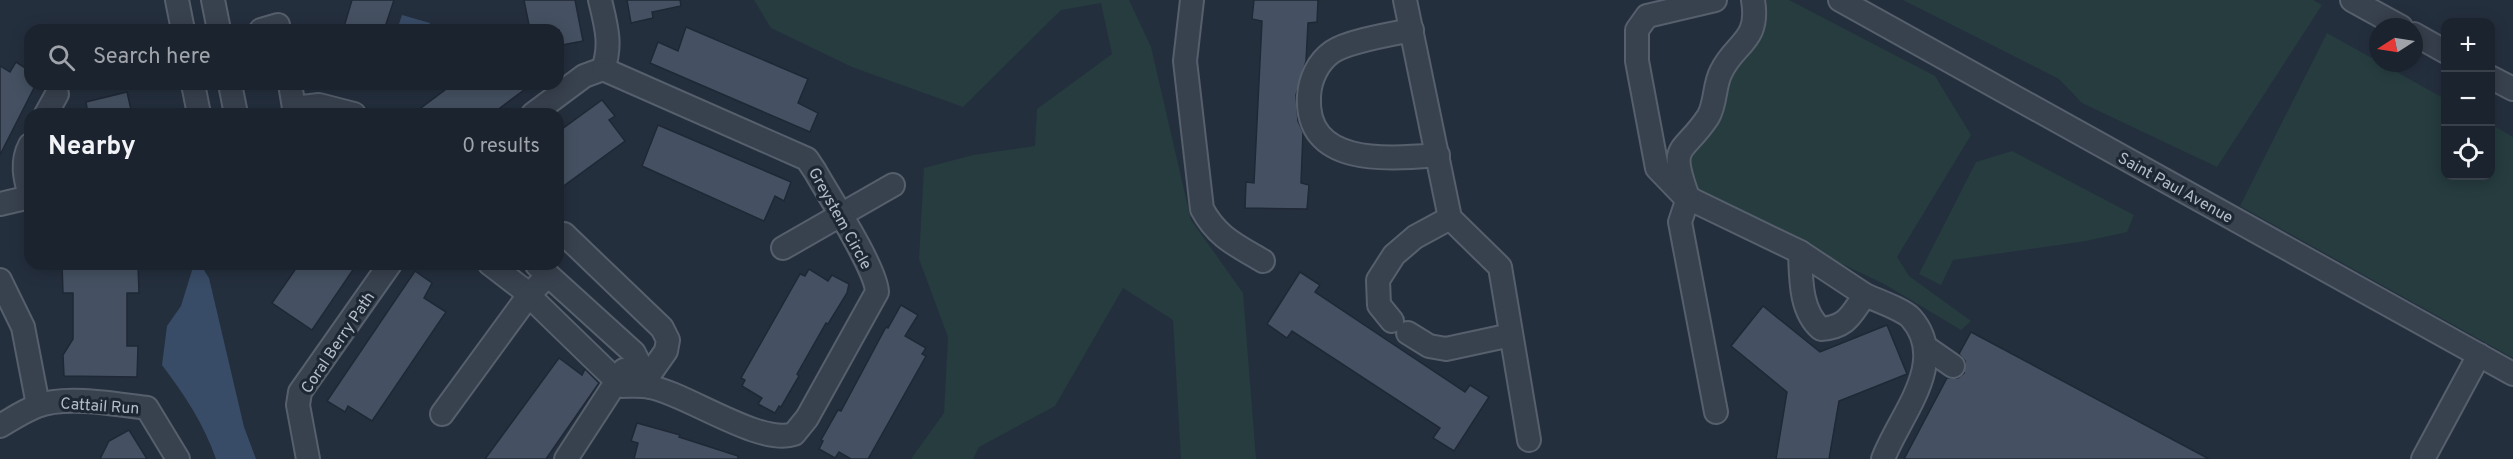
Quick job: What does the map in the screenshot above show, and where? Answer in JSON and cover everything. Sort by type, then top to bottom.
[{"type":"street","points":[[177,0],[182,24]]},
{"type":"street","points":[[213,0],[218,24]]},
{"type":"street","points":[[541,108],[584,75],[603,69],[608,55],[609,37],[600,0]]},
{"type":"street","points":[[1192,0],[1185,61],[1202,209],[1211,227],[1225,239],[1263,261]]},
{"type":"street","points":[[1405,0],[1450,218],[1500,267],[1529,440]]},
{"type":"street","points":[[1714,0],[1647,16],[1636,30],[1637,61],[1657,168],[1688,198],[1800,252],[1865,294],[1911,317],[1927,348],[1953,366]]},
{"type":"street","points":[[1716,412],[1680,222],[1688,198],[1678,170],[1681,147],[1709,116],[1721,72],[1746,41],[1756,18],[1753,0]]},
{"type":"street","name":"Saint Paul Avenue","points":[[1840,0],[2513,374]]},
{"type":"street","points":[[2352,0],[2385,18]]},
{"type":"street","points":[[1412,30],[1333,51],[1318,65],[1310,89],[1308,111],[1324,141],[1341,151],[1392,159],[1438,155]]},
{"type":"street","points":[[2423,39],[2441,50]]},
{"type":"street","name":"Greystem Circle","points":[[497,270],[529,296],[622,386],[649,382],[731,422],[777,435],[794,434],[807,418],[877,292],[868,267],[807,159],[603,69]]},
{"type":"street","points":[[2495,80],[2513,89]]},
{"type":"street","points":[[194,90],[198,108]]},
{"type":"street","points":[[231,90],[235,108]]},
{"type":"street","points":[[291,90],[294,108],[319,105],[331,108]]},
{"type":"street","points":[[49,108],[57,94]]},
{"type":"street","points":[[783,248],[893,185]]},
{"type":"street","points":[[0,204],[24,198]]},
{"type":"street","points":[[1450,218],[1415,237],[1401,249],[1378,280],[1379,305],[1400,327],[1429,346],[1446,349],[1512,335]]},
{"type":"street","points":[[564,234],[662,328],[668,340],[666,351],[649,382]]},
{"type":"street","points":[[1800,252],[1805,307],[1810,320],[1821,329],[1834,328],[1845,323],[1865,294]]},
{"type":"street","name":"Coral Berry Path","points":[[308,459],[298,405],[300,392],[386,270]]},
{"type":"street","points":[[442,414],[529,296],[542,270]]},
{"type":"street","points":[[543,270],[634,353],[649,382]]},
{"type":"street","points":[[0,280],[24,327],[38,405]]},
{"type":"street","points":[[1883,459],[1922,382],[1927,348]]},
{"type":"street","points":[[566,459],[634,353]]},
{"type":"street","points":[[2423,459],[2479,355]]},
{"type":"street","name":"Cattail Run","points":[[0,426],[38,405],[62,402],[114,403],[147,408],[178,459]]},
{"type":"green space","points":[[754,0],[1129,0],[1151,47],[1191,220],[1243,293],[1256,459],[1181,459],[1173,320],[1123,288],[1055,406],[979,447],[973,459],[911,459],[944,413],[948,337],[919,259],[924,168],[973,155],[1035,146],[1037,109],[1112,54],[1101,3],[1061,10],[963,107],[852,67],[771,28]]},
{"type":"green space","points":[[1767,0],[1789,0],[1935,76],[1971,135],[1897,257],[1909,276],[1971,321],[1961,330],[1886,285],[1696,194],[1687,174],[1690,152],[1728,77],[1757,45]]},
{"type":"green space","points":[[1903,0],[2313,0],[2322,5],[2217,167],[2082,103],[2059,79]]},
{"type":"green space","points":[[2327,33],[2369,56],[2369,72],[2397,72],[2441,97],[2441,180],[2495,180],[2495,126],[2513,137],[2513,358],[2240,206]]},
{"type":"green space","points":[[2012,151],[2134,215],[2127,232],[2086,241],[1953,260],[1941,285],[1919,274],[1976,162]]},
{"type":"water","points":[[402,15],[430,23],[430,24],[399,24]]},
{"type":"water","points":[[192,270],[204,270],[209,278],[244,427],[256,459],[216,459],[193,410],[162,365],[167,326],[181,306]]},
{"type":"building","points":[[352,0],[394,0],[386,24],[345,24]]},
{"type":"building","points":[[524,0],[575,0],[583,41],[564,45],[564,24],[529,24]]},
{"type":"building","points":[[627,0],[680,0],[681,6],[652,12],[653,18],[631,23]]},
{"type":"building","points":[[1254,0],[1318,0],[1317,22],[1308,23],[1306,61],[1296,95],[1298,121],[1303,132],[1301,183],[1309,185],[1307,209],[1245,208],[1246,182],[1254,183],[1262,21],[1252,19]]},
{"type":"building","points":[[686,27],[808,79],[798,103],[818,113],[810,132],[650,63],[658,42],[678,51]]},
{"type":"building","points":[[16,62],[24,67],[24,90],[33,90],[0,155],[0,66],[10,72]]},
{"type":"building","points":[[445,90],[524,90],[500,108],[421,108]]},
{"type":"building","points":[[127,92],[131,108],[87,108],[86,102]]},
{"type":"building","points":[[602,100],[615,116],[609,120],[625,141],[564,186],[564,128]]},
{"type":"building","points":[[658,125],[791,182],[784,201],[775,196],[764,221],[642,166]]},
{"type":"building","points":[[809,269],[828,281],[832,275],[849,284],[847,293],[828,324],[826,323],[797,374],[799,376],[775,413],[758,404],[762,398],[742,386],[745,380],[741,378],[800,274],[805,276]]},
{"type":"building","points":[[62,270],[138,270],[139,293],[127,293],[127,346],[138,346],[137,377],[64,376],[63,355],[73,339],[73,293],[63,293]]},
{"type":"building","points":[[295,270],[353,270],[312,330],[272,303]]},
{"type":"building","points":[[415,271],[432,283],[424,298],[446,312],[372,421],[348,406],[345,412],[327,401]]},
{"type":"building","points":[[1300,272],[1320,285],[1315,292],[1465,392],[1470,385],[1489,397],[1454,451],[1433,438],[1440,428],[1292,331],[1287,338],[1267,324]]},
{"type":"building","points":[[901,305],[918,315],[905,336],[926,348],[922,354],[926,356],[868,459],[851,459],[839,452],[835,458],[819,449],[823,441],[821,440],[838,410],[841,411],[886,327],[888,328]]},
{"type":"building","points":[[1763,306],[1820,352],[1887,325],[1907,374],[1839,401],[1829,459],[1776,459],[1787,392],[1731,346]]},
{"type":"building","points":[[1971,332],[2209,459],[1904,459],[1947,378],[1958,378],[1964,373],[1965,361],[1959,354]]},
{"type":"building","points":[[559,358],[582,375],[585,369],[599,383],[546,459],[485,459]]},
{"type":"building","points":[[637,423],[680,435],[679,437],[738,456],[738,459],[634,459],[638,443],[631,441]]},
{"type":"building","points":[[129,430],[147,459],[100,459],[109,441]]}]
